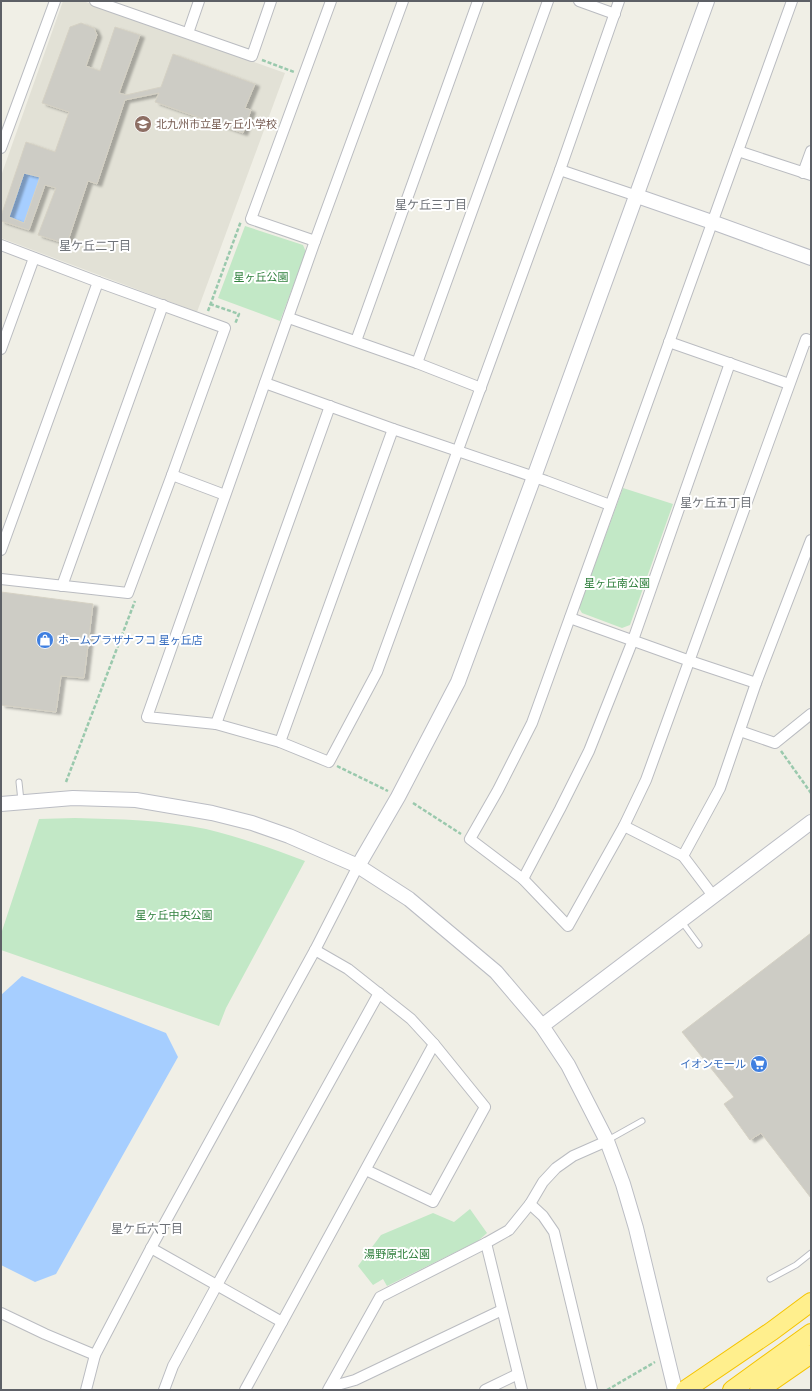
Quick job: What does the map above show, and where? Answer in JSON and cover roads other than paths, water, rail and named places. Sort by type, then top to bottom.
[{"type":"highway","points":[[685,1390],[772,1332],[811,1302]]},
{"type":"highway","points":[[732,1390],[811,1333]]},
{"type":"highway","points":[[759,1390],[811,1354]]},
{"type":"street","points":[[1,148],[55,1]]},
{"type":"street","points":[[95,1],[252,56],[271,1]]},
{"type":"street","points":[[124,11],[127,1]]},
{"type":"street","points":[[188,33],[199,1]]},
{"type":"street","points":[[315,241],[251,219],[331,1]]},
{"type":"street","points":[[403,1],[315,241],[147,717],[216,724],[280,742],[329,762],[377,672],[560,170],[619,1]]},
{"type":"street","points":[[356,341],[478,1]]},
{"type":"street","points":[[417,363],[548,1]]},
{"type":"street","points":[[579,1],[615,14]]},
{"type":"street","points":[[86,1390],[95,1355],[151,1248],[315,950],[358,866],[398,797],[458,682],[707,1]]},
{"type":"street","points":[[792,1],[532,723],[498,790],[470,839],[523,880],[568,926],[624,826],[646,780],[789,384],[806,339],[811,341]]},
{"type":"street","points":[[738,151],[807,174],[811,151]]},
{"type":"street","points":[[560,170],[712,222],[811,258]]},
{"type":"street","points":[[1,245],[224,328],[128,593],[1,579]]},
{"type":"street","points":[[1,349],[34,258]]},
{"type":"street","points":[[1,550],[98,282]]},
{"type":"street","points":[[62,586],[163,306]]},
{"type":"street","points":[[289,318],[417,363],[481,388]]},
{"type":"street","points":[[669,342],[789,384]]},
{"type":"street","points":[[523,880],[589,751],[633,640],[730,363]]},
{"type":"street","points":[[265,383],[610,505]]},
{"type":"street","points":[[216,724],[330,406]]},
{"type":"street","points":[[280,742],[393,429]]},
{"type":"street","points":[[172,475],[225,495]]},
{"type":"street","points":[[683,856],[720,788],[756,683],[811,540]]},
{"type":"street","points":[[570,618],[756,683]]},
{"type":"street","points":[[740,731],[774,742],[811,714]]},
{"type":"street","points":[[1,804],[73,798],[136,800],[212,813],[252,823],[289,836],[358,866],[409,899],[496,972],[542,1026],[568,1065],[607,1141],[636,1228],[676,1390]]},
{"type":"street","points":[[542,1026],[811,822]]},
{"type":"street","points":[[624,826],[683,856],[714,897]]},
{"type":"street","points":[[315,950],[348,969],[411,1019],[434,1044],[485,1106],[433,1202],[366,1170]]},
{"type":"street","points":[[164,1390],[173,1366],[379,993]]},
{"type":"street","points":[[245,1390],[434,1044]]},
{"type":"street","points":[[329,1388],[380,1297],[509,1230],[530,1204],[543,1182],[556,1168],[573,1156],[607,1141]]},
{"type":"street","points":[[530,1204],[543,1216],[554,1232],[592,1390]]},
{"type":"street","points":[[486,1243],[522,1390]]},
{"type":"street","points":[[151,1248],[282,1322]]},
{"type":"street","points":[[329,1388],[355,1380],[502,1310]]},
{"type":"street","points":[[1,1313],[44,1334],[95,1355]]},
{"type":"street","points":[[484,1390],[518,1374]]},
{"type":"lane","points":[[19,782],[21,802]]},
{"type":"lane","points":[[682,921],[700,945]]},
{"type":"lane","points":[[607,1141],[642,1122]]},
{"type":"lane","points":[[770,1279],[796,1265],[811,1253]]},
{"type":"water","points":[[24,173],[40,177],[24,223],[9,217]]},
{"type":"water","points":[[22,976],[166,1033],[178,1057],[56,1274],[35,1282],[1,1265],[1,995]]},
{"type":"place","name":"北九州市立星ヶ丘小学校","points":[[143,124]]},
{"type":"place","name":"ホームプラザナフコ 星ヶ丘店","points":[[45,640]]},
{"type":"place","name":"イオンモール","points":[[759,1064]]},
{"type":"district","name":"星ケ丘三丁目","points":[[431,205]]},
{"type":"district","name":"星ケ丘二丁目","points":[[95,246]]},
{"type":"district","name":"星ケ丘五丁目","points":[[716,503]]},
{"type":"district","name":"星ケ丘六丁目","points":[[147,1229]]},
{"type":"park label","name":"星ヶ丘公園","points":[[261,277]]},
{"type":"park label","name":"星ヶ丘南公園","points":[[617,583]]},
{"type":"park label","name":"星ヶ丘中央公園","points":[[174,915]]},
{"type":"park label","name":"湯野原北公園","points":[[397,1254]]}]
